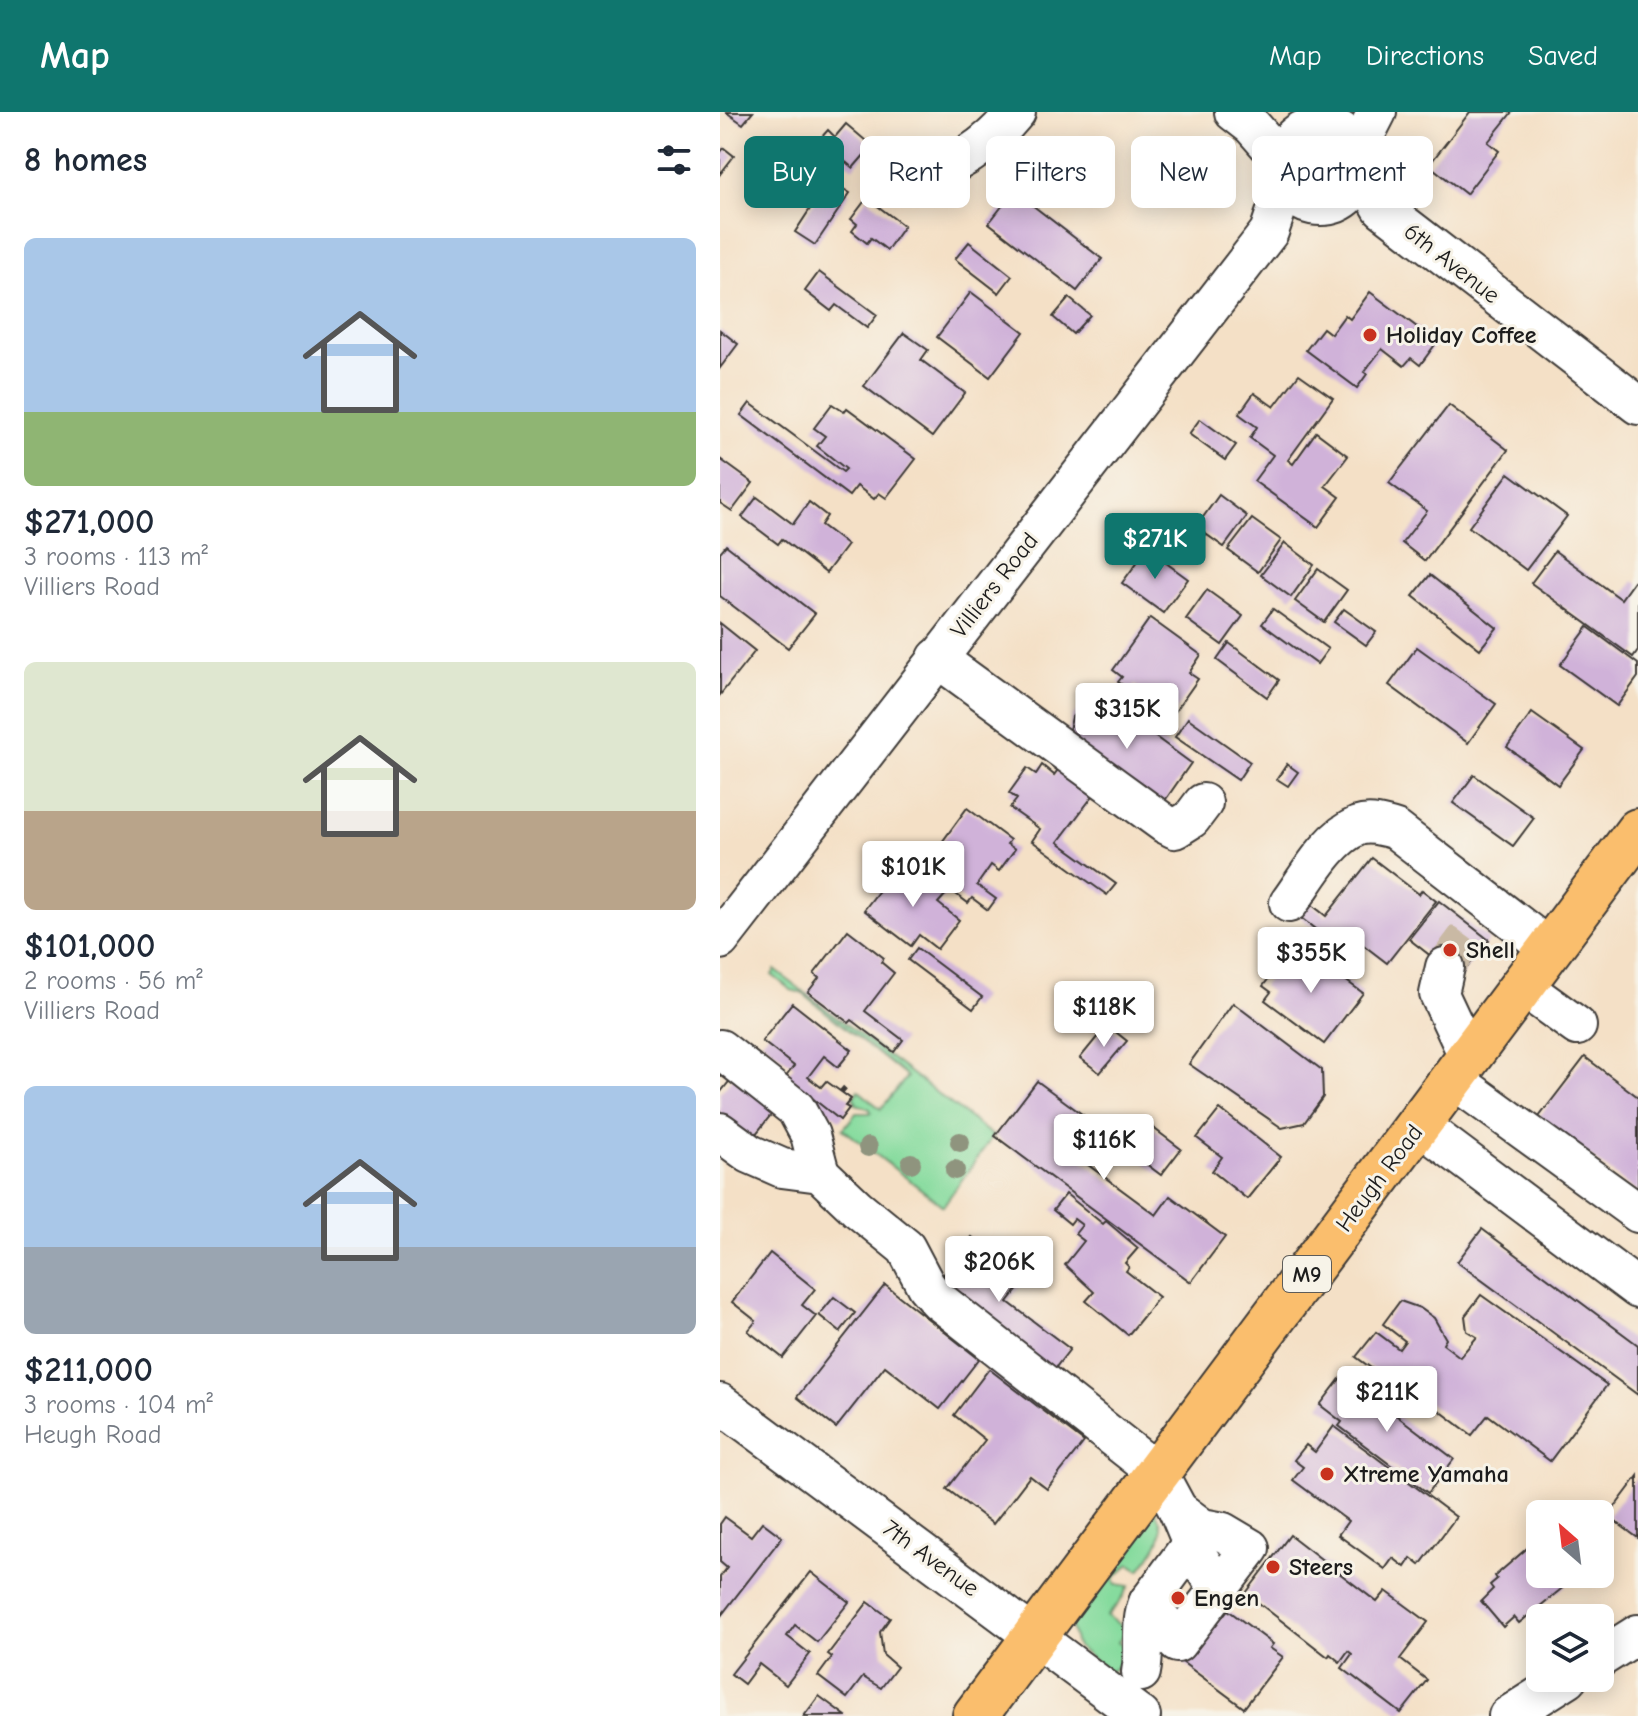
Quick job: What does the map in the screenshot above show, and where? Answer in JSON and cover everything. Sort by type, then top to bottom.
[{"type":"main road","name":"Heugh Road","points":[[977,1715],[1037,1636],[1170,1552],[1419,1125],[1550,949],[1632,852]]},
{"type":"street","points":[[970,155],[993,138],[1016,112]]},
{"type":"street","points":[[1350,136],[1377,112]]},
{"type":"street","name":"6th Avenue","points":[[1243,119],[1276,136]]},
{"type":"street","name":"Villiers Road","points":[[720,940],[1287,208]]},
{"type":"street","name":"6th Avenue","points":[[1383,208],[1638,405]]},
{"type":"street","points":[[937,658],[1165,824],[1175,829],[1186,824],[1203,803]]},
{"type":"street","points":[[1289,903],[1333,844],[1360,825],[1380,825],[1396,830],[1486,918],[1550,949]]},
{"type":"street","points":[[1445,967],[1439,994],[1461,1068],[1638,1213]]},
{"type":"street","points":[[1522,986],[1577,1026]]},
{"type":"street","points":[[720,1049],[796,1109],[810,1135],[820,1173],[906,1248],[926,1286],[938,1300],[1170,1552],[1196,1617]]},
{"type":"street","points":[[1419,1125],[1638,1289]]},
{"type":"street","points":[[720,1132],[750,1154],[782,1168],[820,1173]]},
{"type":"street","name":"7th Avenue","points":[[720,1403],[1037,1636],[1134,1696]]},
{"type":"street","points":[[1134,1696],[1196,1617],[1196,1553],[1170,1552]]},
{"type":"street","points":[[1134,1696],[1145,1642],[1142,1621],[1170,1552]]},
{"type":"street","points":[[1614,1649],[1638,1634]]},
{"type":"street","points":[[1508,1716],[1546,1692]]},
{"type":"path","points":[[841,1092],[849,1083]]},
{"type":"green space","points":[[775,970],[993,1136],[943,1206],[843,1129],[856,1113],[871,1113],[870,1109],[854,1103],[853,1098],[858,1090],[881,1109],[907,1077],[802,993],[791,990],[772,975]]},
{"type":"green space","points":[[1154,1510],[1161,1527],[1156,1549],[1140,1570],[1130,1564],[1114,1578],[1116,1584],[1129,1586],[1107,1616],[1128,1630],[1118,1642],[1129,1651],[1123,1664],[1109,1672],[1076,1646],[1069,1617],[1099,1570],[1116,1566],[1142,1534],[1141,1516]]},
{"type":"building","points":[[726,112],[753,112],[743,124]]},
{"type":"building","points":[[1470,112],[1512,112],[1488,142],[1499,151],[1466,194],[1433,168],[1433,160]]},
{"type":"building","points":[[846,124],[860,136],[860,160],[853,168],[844,161],[844,136],[836,136]]},
{"type":"building","points":[[724,148],[734,156],[720,174],[720,153]]},
{"type":"building","points":[[860,207],[880,208],[904,226],[887,250],[871,238],[867,243],[852,231],[857,224],[851,219]]},
{"type":"building","points":[[811,208],[840,208],[815,245],[795,232]]},
{"type":"building","points":[[1001,208],[1036,208],[1102,259],[1077,291],[989,223]]},
{"type":"building","points":[[969,242],[1012,276],[999,293],[955,259]]},
{"type":"building","points":[[819,272],[877,315],[867,328],[836,305],[831,311],[805,291]]},
{"type":"building","points":[[971,292],[1024,332],[990,377],[937,337]]},
{"type":"building","points":[[1370,292],[1437,342],[1420,365],[1411,358],[1404,366],[1382,349],[1364,372],[1367,374],[1357,388],[1306,350],[1323,328],[1331,334],[1345,315],[1350,319]]},
{"type":"building","points":[[1069,298],[1090,315],[1073,334],[1053,317]]},
{"type":"building","points":[[720,330],[738,344],[720,368]]},
{"type":"building","points":[[904,333],[928,350],[921,360],[965,393],[932,437],[864,386]]},
{"type":"building","points":[[1299,374],[1333,398],[1288,460],[1293,464],[1316,432],[1348,456],[1325,486],[1340,497],[1318,527],[1254,481],[1273,455],[1250,438],[1257,427],[1239,414],[1254,393],[1274,407]]},
{"type":"building","points":[[750,403],[843,472],[846,469],[817,446],[825,436],[814,428],[832,404],[844,412],[847,408],[916,459],[886,498],[879,493],[874,499],[857,486],[849,496],[741,415]]},
{"type":"building","points":[[1449,405],[1508,450],[1425,561],[1402,543],[1427,511],[1389,483]]},
{"type":"building","points":[[1200,419],[1236,445],[1225,460],[1189,434]]},
{"type":"building","points":[[720,459],[753,483],[732,511],[720,503]]},
{"type":"building","points":[[1509,473],[1567,516],[1526,570],[1469,527]]},
{"type":"building","points":[[1219,495],[1247,516],[1224,547],[1196,527]]},
{"type":"building","points":[[757,497],[793,524],[809,502],[827,516],[821,525],[847,545],[826,573],[782,539],[778,544],[742,517]]},
{"type":"building","points":[[1252,519],[1281,540],[1258,572],[1228,550]]},
{"type":"building","points":[[1285,543],[1314,565],[1291,597],[1261,575]]},
{"type":"building","points":[[726,545],[815,614],[788,648],[720,596],[720,552]]},
{"type":"building","points":[[1147,549],[1188,579],[1163,613],[1122,583]]},
{"type":"building","points":[[1555,551],[1621,599],[1634,581],[1638,584],[1638,650],[1633,657],[1531,583]]},
{"type":"building","points":[[1318,569],[1347,590],[1324,622],[1295,601]]},
{"type":"building","points":[[1430,575],[1497,628],[1480,649],[1413,596]]},
{"type":"building","points":[[1207,590],[1243,616],[1222,645],[1186,619]]},
{"type":"building","points":[[1273,609],[1328,649],[1317,664],[1262,624]]},
{"type":"building","points":[[1344,609],[1376,632],[1366,645],[1334,622]]},
{"type":"building","points":[[1150,618],[1201,655],[1189,673],[1198,679],[1174,713],[1135,685],[1131,690],[1118,682],[1122,677],[1113,670]]},
{"type":"building","points":[[720,623],[755,651],[720,695]]},
{"type":"building","points":[[1588,627],[1638,664],[1638,677],[1617,706],[1560,665]]},
{"type":"building","points":[[1229,643],[1279,680],[1267,697],[1217,660]]},
{"type":"building","points":[[1417,647],[1496,704],[1468,743],[1389,685]]},
{"type":"building","points":[[1101,697],[1191,763],[1159,809],[1067,739],[1072,717],[1079,709]]},
{"type":"building","points":[[1532,713],[1584,750],[1558,785],[1507,747]]},
{"type":"building","points":[[1188,718],[1250,762],[1238,780],[1175,737]]},
{"type":"building","points":[[1287,764],[1298,772],[1288,786],[1277,779]]},
{"type":"building","points":[[1042,765],[1054,775],[1060,767],[1095,793],[1058,842],[1116,884],[1107,895],[1032,841],[1040,829],[1010,808],[1017,799],[1009,793],[1027,768],[1036,774]]},
{"type":"building","points":[[1474,775],[1534,818],[1513,846],[1453,803]]},
{"type":"building","points":[[967,808],[1010,840],[1007,844],[1015,849],[999,871],[991,865],[977,885],[996,899],[988,910],[972,898],[968,903],[948,888],[959,872],[934,853]]},
{"type":"building","points":[[1372,858],[1419,894],[1422,890],[1436,901],[1387,963],[1353,937],[1342,950],[1296,914],[1307,901],[1326,916]]},
{"type":"building","points":[[917,869],[947,893],[938,903],[959,920],[937,949],[919,935],[911,946],[864,910],[895,870],[909,881]]},
{"type":"building","points":[[1439,901],[1489,940],[1459,978],[1409,939]]},
{"type":"building","points":[[848,930],[884,958],[881,962],[894,973],[865,1011],[903,1040],[894,1052],[808,992],[819,978],[814,974]]},
{"type":"building","points":[[917,948],[982,997],[973,1009],[908,960]]},
{"type":"building","points":[[1305,951],[1363,993],[1324,1044],[1265,1000],[1271,992],[1263,986],[1288,953],[1298,961]]},
{"type":"building","points":[[792,1003],[852,1050],[838,1067],[824,1056],[808,1077],[821,1087],[826,1081],[851,1099],[845,1106],[849,1108],[840,1120],[806,1093],[782,1082],[794,1066],[762,1041]]},
{"type":"building","points":[[1233,1003],[1322,1070],[1323,1097],[1304,1123],[1282,1128],[1189,1064]]},
{"type":"building","points":[[1107,1025],[1127,1041],[1100,1073],[1080,1058]]},
{"type":"building","points":[[1585,1057],[1638,1097],[1638,1193],[1539,1117]]},
{"type":"building","points":[[740,1068],[782,1101],[747,1145],[720,1124],[720,1093]]},
{"type":"building","points":[[1037,1081],[1098,1126],[1076,1156],[1156,1215],[1170,1196],[1225,1237],[1191,1282],[995,1136]]},
{"type":"building","points":[[1220,1109],[1281,1157],[1247,1199],[1212,1171],[1222,1157],[1197,1138]]},
{"type":"building","points":[[1148,1124],[1181,1149],[1161,1175],[1122,1146],[1132,1132],[1138,1137]]},
{"type":"building","points":[[1066,1194],[1103,1224],[1106,1221],[1138,1248],[1125,1263],[1129,1267],[1126,1271],[1159,1297],[1128,1335],[1086,1301],[1094,1292],[1065,1265],[1084,1241],[1075,1234],[1082,1225],[1074,1219],[1070,1224],[1053,1210]]},
{"type":"building","points":[[1482,1229],[1638,1345],[1638,1395],[1457,1262]]},
{"type":"building","points":[[972,1237],[1026,1279],[1008,1302],[1070,1349],[1049,1376],[934,1287]]},
{"type":"building","points":[[770,1253],[815,1289],[802,1305],[816,1316],[783,1358],[748,1331],[756,1321],[732,1302]]},
{"type":"building","points":[[885,1285],[979,1359],[940,1409],[885,1366],[836,1428],[797,1397]]},
{"type":"building","points":[[1481,1295],[1607,1385],[1550,1461],[1488,1415],[1472,1435],[1399,1380],[1389,1381],[1356,1357],[1376,1332],[1399,1349],[1405,1341],[1383,1324],[1400,1301],[1420,1308],[1434,1318],[1446,1339],[1443,1344],[1460,1357],[1477,1337],[1467,1331],[1465,1316]]},
{"type":"building","points":[[834,1297],[855,1313],[840,1332],[819,1315]]},
{"type":"building","points":[[989,1369],[1084,1442],[1047,1489],[1030,1476],[993,1524],[947,1489],[985,1440],[954,1415]]},
{"type":"building","points":[[1343,1375],[1454,1459],[1428,1493],[1339,1426],[1342,1422],[1320,1405]]},
{"type":"building","points":[[1334,1426],[1456,1517],[1420,1565],[1411,1558],[1405,1567],[1393,1558],[1385,1569],[1338,1535],[1348,1521],[1293,1480],[1303,1467],[1294,1460],[1306,1445],[1315,1452]]},
{"type":"building","points":[[1638,1476],[1638,1538],[1614,1520],[1614,1508]]},
{"type":"building","points":[[725,1517],[751,1536],[762,1522],[782,1537],[720,1617],[720,1577],[727,1568],[720,1562],[720,1524]]},
{"type":"building","points":[[1290,1535],[1377,1602],[1386,1591],[1428,1622],[1400,1659],[1427,1680],[1401,1713],[1342,1668],[1352,1654],[1348,1651],[1340,1662],[1330,1654],[1328,1657],[1246,1593]]},
{"type":"building","points":[[1526,1549],[1526,1588],[1563,1588],[1543,1604],[1526,1604],[1526,1617],[1519,1623],[1514,1617],[1503,1627],[1481,1601],[1493,1589],[1490,1585],[1497,1579],[1495,1576]]},
{"type":"building","points":[[811,1572],[849,1602],[817,1642],[795,1625],[787,1636],[810,1654],[786,1685],[759,1664],[744,1684],[731,1674]]},
{"type":"building","points":[[868,1602],[890,1618],[880,1632],[883,1655],[897,1667],[881,1688],[863,1677],[847,1698],[818,1676],[832,1657],[828,1654]]},
{"type":"building","points":[[1220,1604],[1273,1644],[1270,1648],[1283,1657],[1244,1708],[1178,1659]]},
{"type":"building","points":[[819,1696],[846,1716],[804,1716]]},
{"type":"tunnel","points":[[1445,967],[1474,928]]},
{"type":"place","name":"Holiday Coffee","points":[[1370,335]]},
{"type":"place","name":"Shell","points":[[1450,950]]},
{"type":"place","name":"Xtreme Yamaha","points":[[1327,1474]]},
{"type":"place","name":"Steers","points":[[1273,1567]]},
{"type":"place","name":"Engen","points":[[1178,1598]]}]
